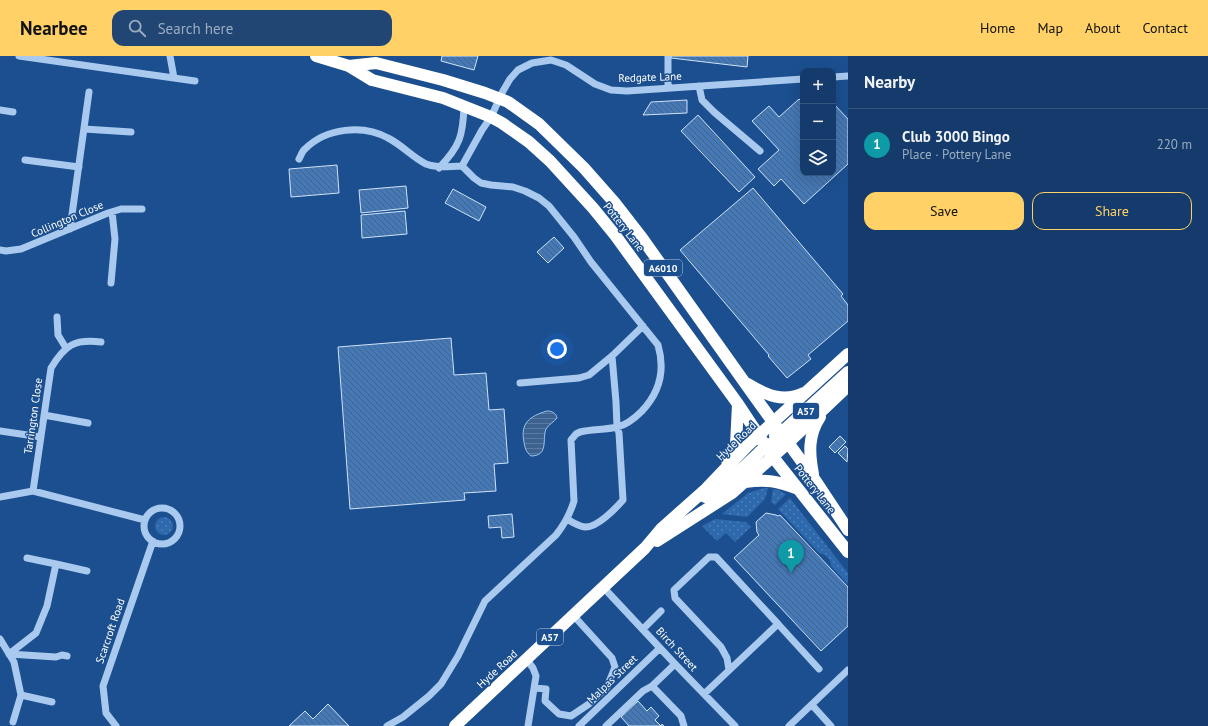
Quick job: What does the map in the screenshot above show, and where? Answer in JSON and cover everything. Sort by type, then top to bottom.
[{"type":"highway","name":"Pottery Lane","points":[[316,56],[349,66],[372,80],[443,98],[491,117],[529,142],[550,161],[593,208],[615,235],[738,404],[773,457],[848,552]]},
{"type":"highway","name":"Pottery Lane","points":[[349,66],[376,63],[443,80],[508,102],[539,124],[573,157],[614,202],[642,238],[813,477],[848,530]]},
{"type":"highway","name":"Hyde Road","points":[[455,726],[645,548],[661,529],[706,489],[747,446],[848,354]]},
{"type":"highway","name":"A57","points":[[785,438],[848,372]]},
{"type":"highway","points":[[746,383],[777,398],[794,396],[809,390]]},
{"type":"highway","name":"Hyde Road","points":[[645,548],[732,493],[773,457],[785,438],[830,403],[848,386]]},
{"type":"highway","name":"A57","points":[[813,477],[809,446],[810,440],[817,421],[830,403]]},
{"type":"highway","name":"A57","points":[[706,489],[734,450],[737,435],[738,404]]},
{"type":"highway","points":[[759,436],[767,438],[785,438]]},
{"type":"highway","points":[[766,446],[774,442],[781,441],[785,438]]},
{"type":"highway","name":"A57","points":[[688,506],[708,496],[728,482],[766,446]]},
{"type":"highway","points":[[745,482],[770,480],[799,489]]},
{"type":"street","points":[[19,56],[56,59],[195,81]]},
{"type":"street","points":[[170,56],[174,78]]},
{"type":"street","points":[[668,56],[668,88]]},
{"type":"street","name":"Redgate Lane","points":[[462,166],[491,117],[503,89],[518,70],[532,63],[551,58],[566,65],[595,84],[611,90],[627,91],[800,79]]},
{"type":"street","points":[[836,77],[848,76]]},
{"type":"street","points":[[699,86],[702,100],[760,151]]},
{"type":"street","points":[[70,229],[89,92]]},
{"type":"street","points":[[439,168],[452,154],[459,142],[463,129],[464,106]]},
{"type":"street","points":[[0,110],[13,112]]},
{"type":"street","points":[[84,129],[131,132]]},
{"type":"street","points":[[299,159],[304,150],[315,140],[330,133],[351,130],[367,130],[396,142],[416,158],[427,164],[439,168],[462,166],[481,183],[491,186],[513,187],[539,198],[549,206],[574,237],[591,262],[658,345],[661,355],[659,384],[652,399],[637,417],[617,427],[580,432],[571,440],[574,501],[567,519],[556,535],[485,601],[458,656],[441,684],[403,717],[387,726]]},
{"type":"street","points":[[25,160],[79,167]]},
{"type":"street","name":"Collington Close","points":[[0,250],[6,251],[22,249],[122,209],[142,209]]},
{"type":"street","points":[[111,284],[115,239],[112,212]]},
{"type":"street","points":[[57,317],[58,336],[66,348],[87,340],[101,342]]},
{"type":"street","points":[[520,383],[579,378],[589,375],[612,356],[643,326]]},
{"type":"street","name":"Tarrington Close","points":[[33,491],[51,368],[59,355],[66,348]]},
{"type":"street","points":[[567,519],[584,527],[589,527],[614,510],[623,500],[612,356]]},
{"type":"street","points":[[44,415],[88,423]]},
{"type":"street","points":[[0,431],[41,437]]},
{"type":"street","points":[[0,497],[33,491],[145,520]]},
{"type":"street","points":[[158,508],[169,509],[174,512],[180,523],[180,528],[175,539],[164,544],[158,544],[153,541],[148,538],[145,532],[145,520],[148,515],[158,508]]},
{"type":"street","name":"Scarcroft Road","points":[[116,726],[106,714],[103,686],[153,541]]},
{"type":"street","points":[[729,670],[727,658],[721,647],[674,598],[674,590],[709,557],[716,557],[819,669]]},
{"type":"street","points":[[27,558],[87,571]]},
{"type":"street","points":[[9,654],[36,633],[47,606],[56,564]]},
{"type":"street","name":"Birch Street","points":[[603,588],[643,629],[674,664],[735,726]]},
{"type":"street","points":[[643,629],[661,611]]},
{"type":"street","points":[[534,688],[546,689],[545,702],[559,714],[571,716],[589,704],[607,687],[615,667],[612,658],[573,615]]},
{"type":"street","points":[[704,694],[778,624]]},
{"type":"street","points":[[0,639],[14,662],[21,696],[13,722]]},
{"type":"street","name":"Malpas Street","points":[[579,726],[660,648]]},
{"type":"street","points":[[9,654],[56,657],[62,655],[67,656]]},
{"type":"street","points":[[526,659],[533,668],[536,676],[528,726]]},
{"type":"street","points":[[606,726],[643,691],[652,686],[674,664]]},
{"type":"street","points":[[790,726],[848,670]]},
{"type":"street","points":[[652,686],[681,716],[684,726]]},
{"type":"street","points":[[21,696],[52,702]]},
{"type":"street","points":[[812,705],[830,726]]},
{"type":"shaded area","points":[[547,411],[554,413],[557,418],[546,429],[543,450],[537,455],[531,456],[524,444],[523,435],[525,425],[531,418]]},
{"type":"shaded area","points":[[768,488],[765,499],[747,517],[722,514],[748,493]]},
{"type":"shaded area","points":[[773,489],[786,494],[775,505],[771,502]]},
{"type":"shaded area","points":[[790,498],[848,573],[848,584],[831,566],[830,560],[825,555],[819,553],[778,509]]},
{"type":"shaded area","points":[[164,517],[170,520],[173,526],[170,532],[164,535],[158,532],[155,526],[158,520]]},
{"type":"shaded area","points":[[715,519],[746,522],[751,527],[735,542],[726,533],[717,541],[702,526]]},
{"type":"building","points":[[442,56],[478,56],[474,70],[441,61]]},
{"type":"building","points":[[671,56],[748,56],[747,67],[671,58]]},
{"type":"building","points":[[799,99],[800,100],[800,176],[835,176],[804,204],[781,179],[774,186],[758,169],[779,150],[752,121],[769,106],[779,117]]},
{"type":"building","points":[[687,100],[687,113],[643,115],[651,102]]},
{"type":"building","points":[[836,106],[848,119],[848,164],[836,175]]},
{"type":"building","points":[[698,115],[755,177],[739,192],[681,131]]},
{"type":"building","points":[[337,165],[339,193],[291,197],[289,169]]},
{"type":"building","points":[[406,186],[408,208],[361,213],[359,190]]},
{"type":"building","points":[[753,188],[843,294],[841,296],[848,305],[848,321],[808,355],[811,359],[787,378],[680,250]]},
{"type":"building","points":[[453,189],[486,207],[479,221],[445,203]]},
{"type":"building","points":[[405,211],[407,234],[362,238],[361,215]]},
{"type":"building","points":[[554,237],[564,248],[548,263],[537,252]]},
{"type":"building","points":[[451,338],[454,375],[486,373],[489,410],[504,409],[508,463],[494,464],[496,491],[464,493],[465,500],[350,509],[338,347]]},
{"type":"building","points":[[840,436],[846,442],[835,453],[829,447]]},
{"type":"building","points":[[845,446],[848,449],[847,462],[838,453]]},
{"type":"building","points":[[766,513],[778,516],[780,515],[848,587],[848,626],[821,651],[734,558],[759,535],[757,532],[756,522]]},
{"type":"building","points":[[512,514],[514,537],[502,538],[501,527],[489,528],[488,516]]},
{"type":"building","points":[[638,701],[647,711],[651,707],[659,716],[655,720],[661,726],[629,726],[621,717]]},
{"type":"building","points":[[328,704],[349,726],[289,726],[305,711],[313,719]]},
{"type":"place","name":"Club 3000 Bingo","points":[[791,573]]}]
